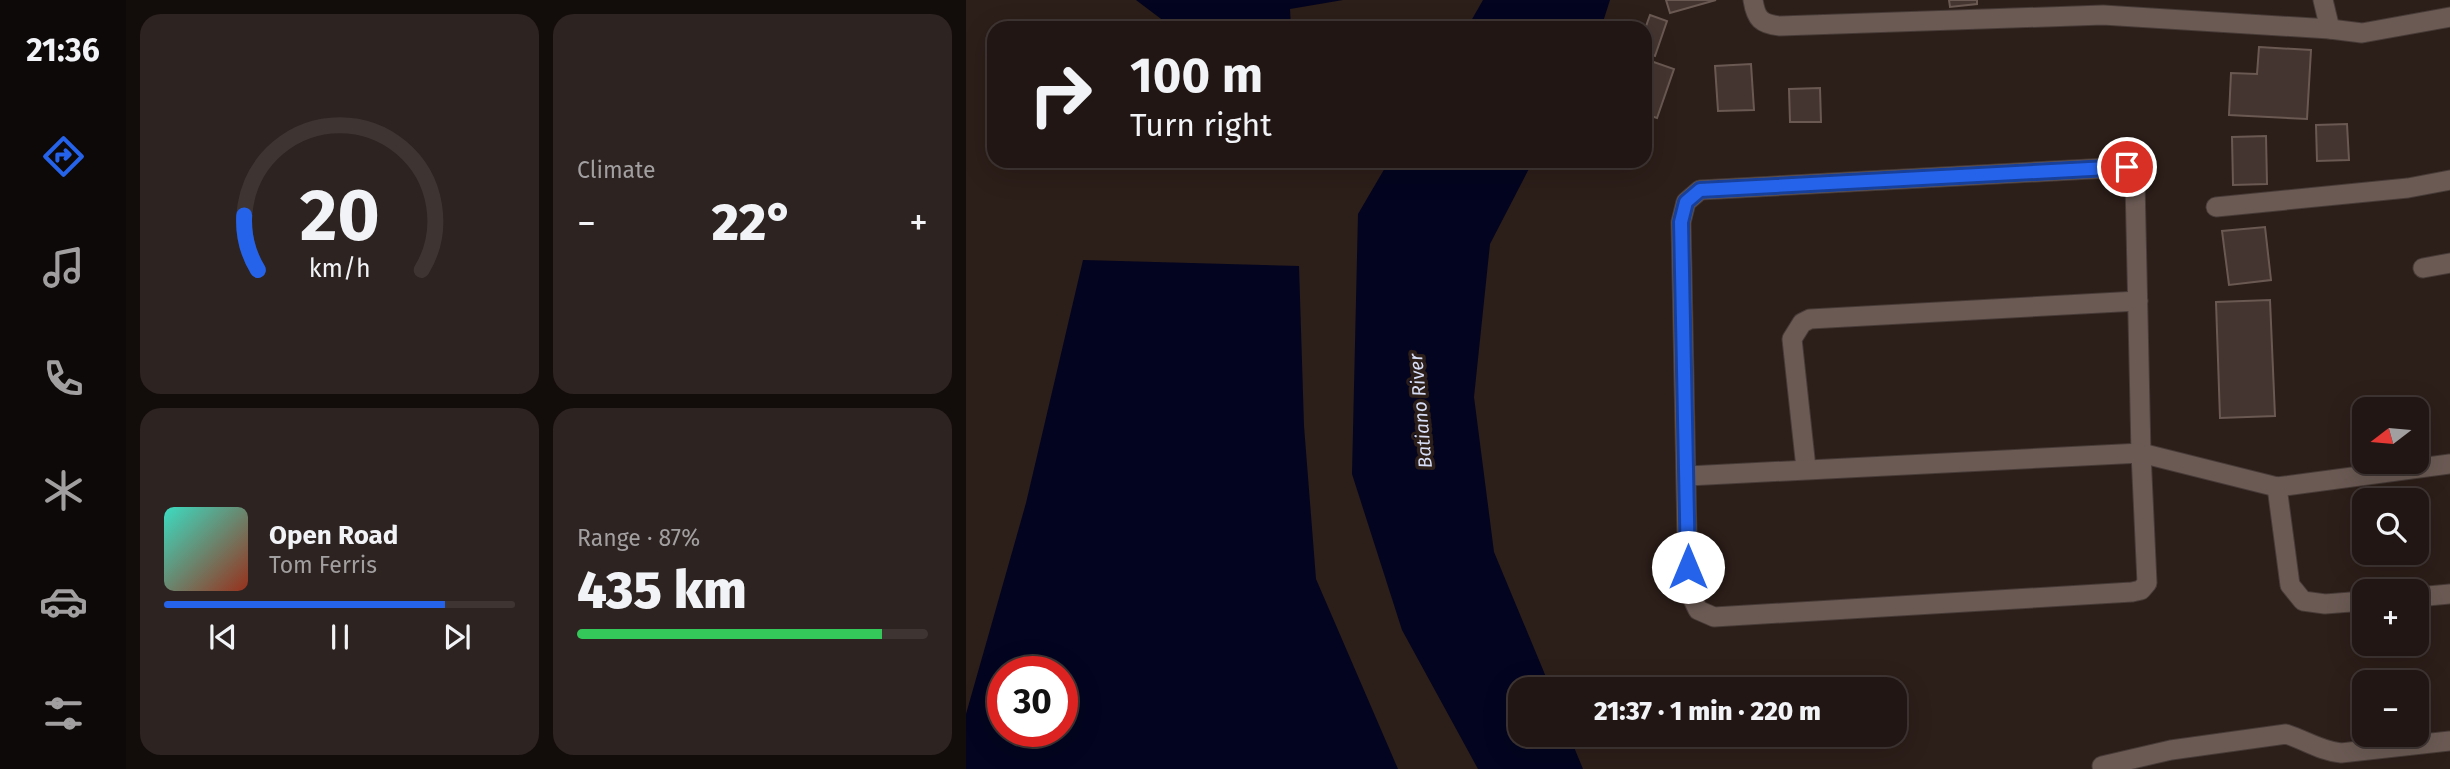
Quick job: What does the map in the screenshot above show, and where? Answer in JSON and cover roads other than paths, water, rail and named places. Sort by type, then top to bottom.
[{"type":"street","points":[[1753,0],[1755,16],[1765,24],[1780,26],[2104,15],[2362,33],[2450,17]]},
{"type":"street","points":[[2323,0],[2330,29]]},
{"type":"street","points":[[2127,167],[2135,182],[2141,453],[2147,583],[2141,590],[1714,617],[1698,610],[1688,589],[1688,476],[1681,222],[1686,202],[1700,190],[2127,167]]},
{"type":"street","points":[[2216,208],[2408,188],[2450,180]]},
{"type":"street","points":[[2423,268],[2450,263]]},
{"type":"street","points":[[1806,468],[1793,340],[1795,331],[1810,319],[2138,301]]},
{"type":"street","points":[[1688,476],[2141,453],[2277,487],[2450,464]]},
{"type":"street","points":[[2277,487],[2290,585],[2303,601],[2325,604],[2352,602]]},
{"type":"street","points":[[2429,596],[2450,594]]},
{"type":"street","points":[[2102,765],[2171,750],[2286,734],[2300,738],[2325,752],[2341,753],[2450,741]]},
{"type":"water","points":[[1136,0],[1343,0],[1290,9],[1291,21],[1164,21]]},
{"type":"water","points":[[1483,0],[1610,0],[1603,21],[1471,21]]},
{"type":"water","name":"Batiano River","points":[[1385,168],[1529,168],[1490,244],[1474,397],[1494,552],[1546,677],[1508,677],[1508,747],[1574,747],[1583,769],[1478,769],[1402,630],[1352,474],[1358,214]]},
{"type":"water","points":[[1083,260],[1299,266],[1304,426],[1316,579],[1398,769],[966,769],[966,714],[1026,503]]}]
